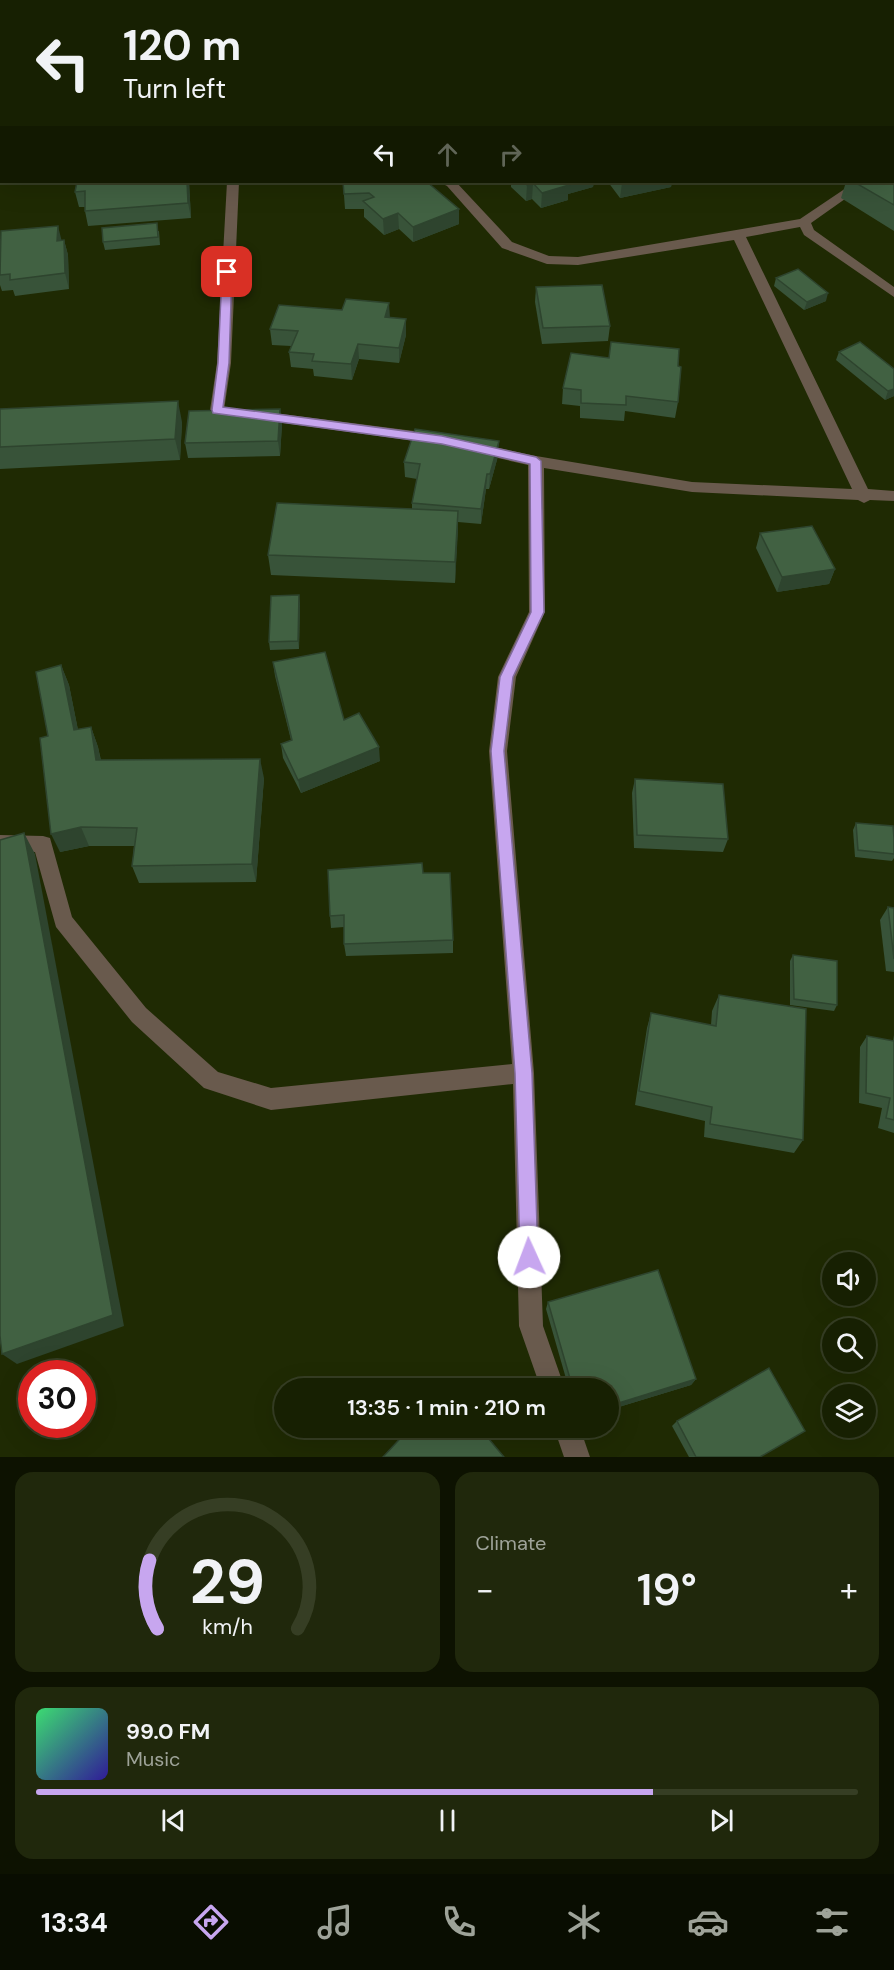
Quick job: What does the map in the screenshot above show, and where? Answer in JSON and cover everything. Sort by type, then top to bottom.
[{"type":"street","points":[[451,183],[507,245],[547,260],[578,261],[804,222],[862,183]]},
{"type":"street","points":[[232,184],[223,412],[460,444],[536,461],[692,487],[864,497],[894,496]]},
{"type":"street","points":[[804,222],[809,232],[894,293]]},
{"type":"street","points":[[738,235],[864,497]]},
{"type":"street","points":[[536,461],[537,612],[507,677],[498,751],[523,1073],[531,1326],[549,1378]]},
{"type":"street","points":[[0,843],[43,843],[63,921],[139,1015],[212,1081],[271,1099],[523,1073]]},
{"type":"street","points":[[570,1438],[577,1457]]},
{"type":"building","points":[[77,183],[187,183],[188,203],[85,211],[85,191],[75,192]]},
{"type":"building","points":[[343,183],[428,183],[459,209],[413,227],[398,213],[383,219],[363,201],[374,197],[369,193],[344,194]]},
{"type":"building","points":[[533,183],[567,183],[569,185],[542,193]]},
{"type":"building","points":[[856,183],[894,183],[894,205]]},
{"type":"building","points":[[157,223],[158,237],[103,242],[102,228]]},
{"type":"building","points":[[58,226],[57,241],[64,240],[65,273],[10,280],[10,274],[0,275],[1,231]]},
{"type":"building","points":[[798,269],[828,293],[807,302],[776,278]]},
{"type":"building","points":[[602,285],[610,326],[543,328],[536,287]]},
{"type":"building","points":[[346,299],[389,303],[385,317],[406,319],[399,348],[358,344],[351,364],[312,361],[314,354],[289,352],[298,331],[270,329],[279,305],[342,310]]},
{"type":"building","points":[[611,342],[679,349],[678,366],[681,367],[678,402],[626,396],[626,405],[581,403],[581,390],[563,388],[571,353],[609,358]]},
{"type":"building","points":[[860,342],[894,369],[894,389],[888,391],[839,352]]},
{"type":"building","points":[[178,401],[175,439],[0,447],[0,409]]},
{"type":"building","points":[[280,409],[278,441],[185,443],[189,411]]},
{"type":"building","points":[[415,429],[499,441],[490,474],[487,474],[481,509],[412,503],[420,464],[404,462]]},
{"type":"building","points":[[277,503],[458,511],[455,562],[268,555]]},
{"type":"building","points":[[812,526],[835,569],[782,577],[760,533]]},
{"type":"building","points":[[299,595],[298,641],[269,642],[271,596]]},
{"type":"building","points":[[325,652],[344,720],[359,713],[379,747],[298,780],[281,744],[292,740],[273,662]]},
{"type":"building","points":[[61,665],[74,730],[91,727],[96,760],[260,759],[252,864],[132,866],[137,828],[81,827],[51,834],[40,738],[48,736],[36,672]]},
{"type":"building","points":[[635,779],[723,784],[728,839],[637,835]]},
{"type":"building","points":[[856,823],[893,826],[894,854],[858,850]]},
{"type":"building","points":[[24,833],[113,1315],[2,1354],[0,1336],[0,840]]},
{"type":"building","points":[[422,863],[423,873],[450,873],[453,940],[344,944],[344,915],[330,916],[328,870]]},
{"type":"building","points":[[888,907],[894,908],[894,959]]},
{"type":"building","points":[[793,955],[837,961],[837,1005],[794,999]]},
{"type":"building","points":[[719,995],[806,1009],[803,1140],[710,1124],[712,1107],[639,1091],[651,1013],[716,1026]]},
{"type":"building","points":[[867,1036],[894,1041],[894,1120],[886,1118],[890,1098],[866,1093]]},
{"type":"building","points":[[658,1270],[696,1379],[619,1403],[619,1378],[570,1378],[548,1302]]},
{"type":"building","points":[[769,1368],[805,1431],[760,1457],[696,1457],[677,1421]]},
{"type":"building","points":[[401,1438],[488,1438],[504,1457],[383,1457]]},
{"type":"route","points":[[227,272],[224,363],[217,410],[442,440],[536,461],[537,612],[507,677],[498,751],[523,1073],[529,1257]]}]
